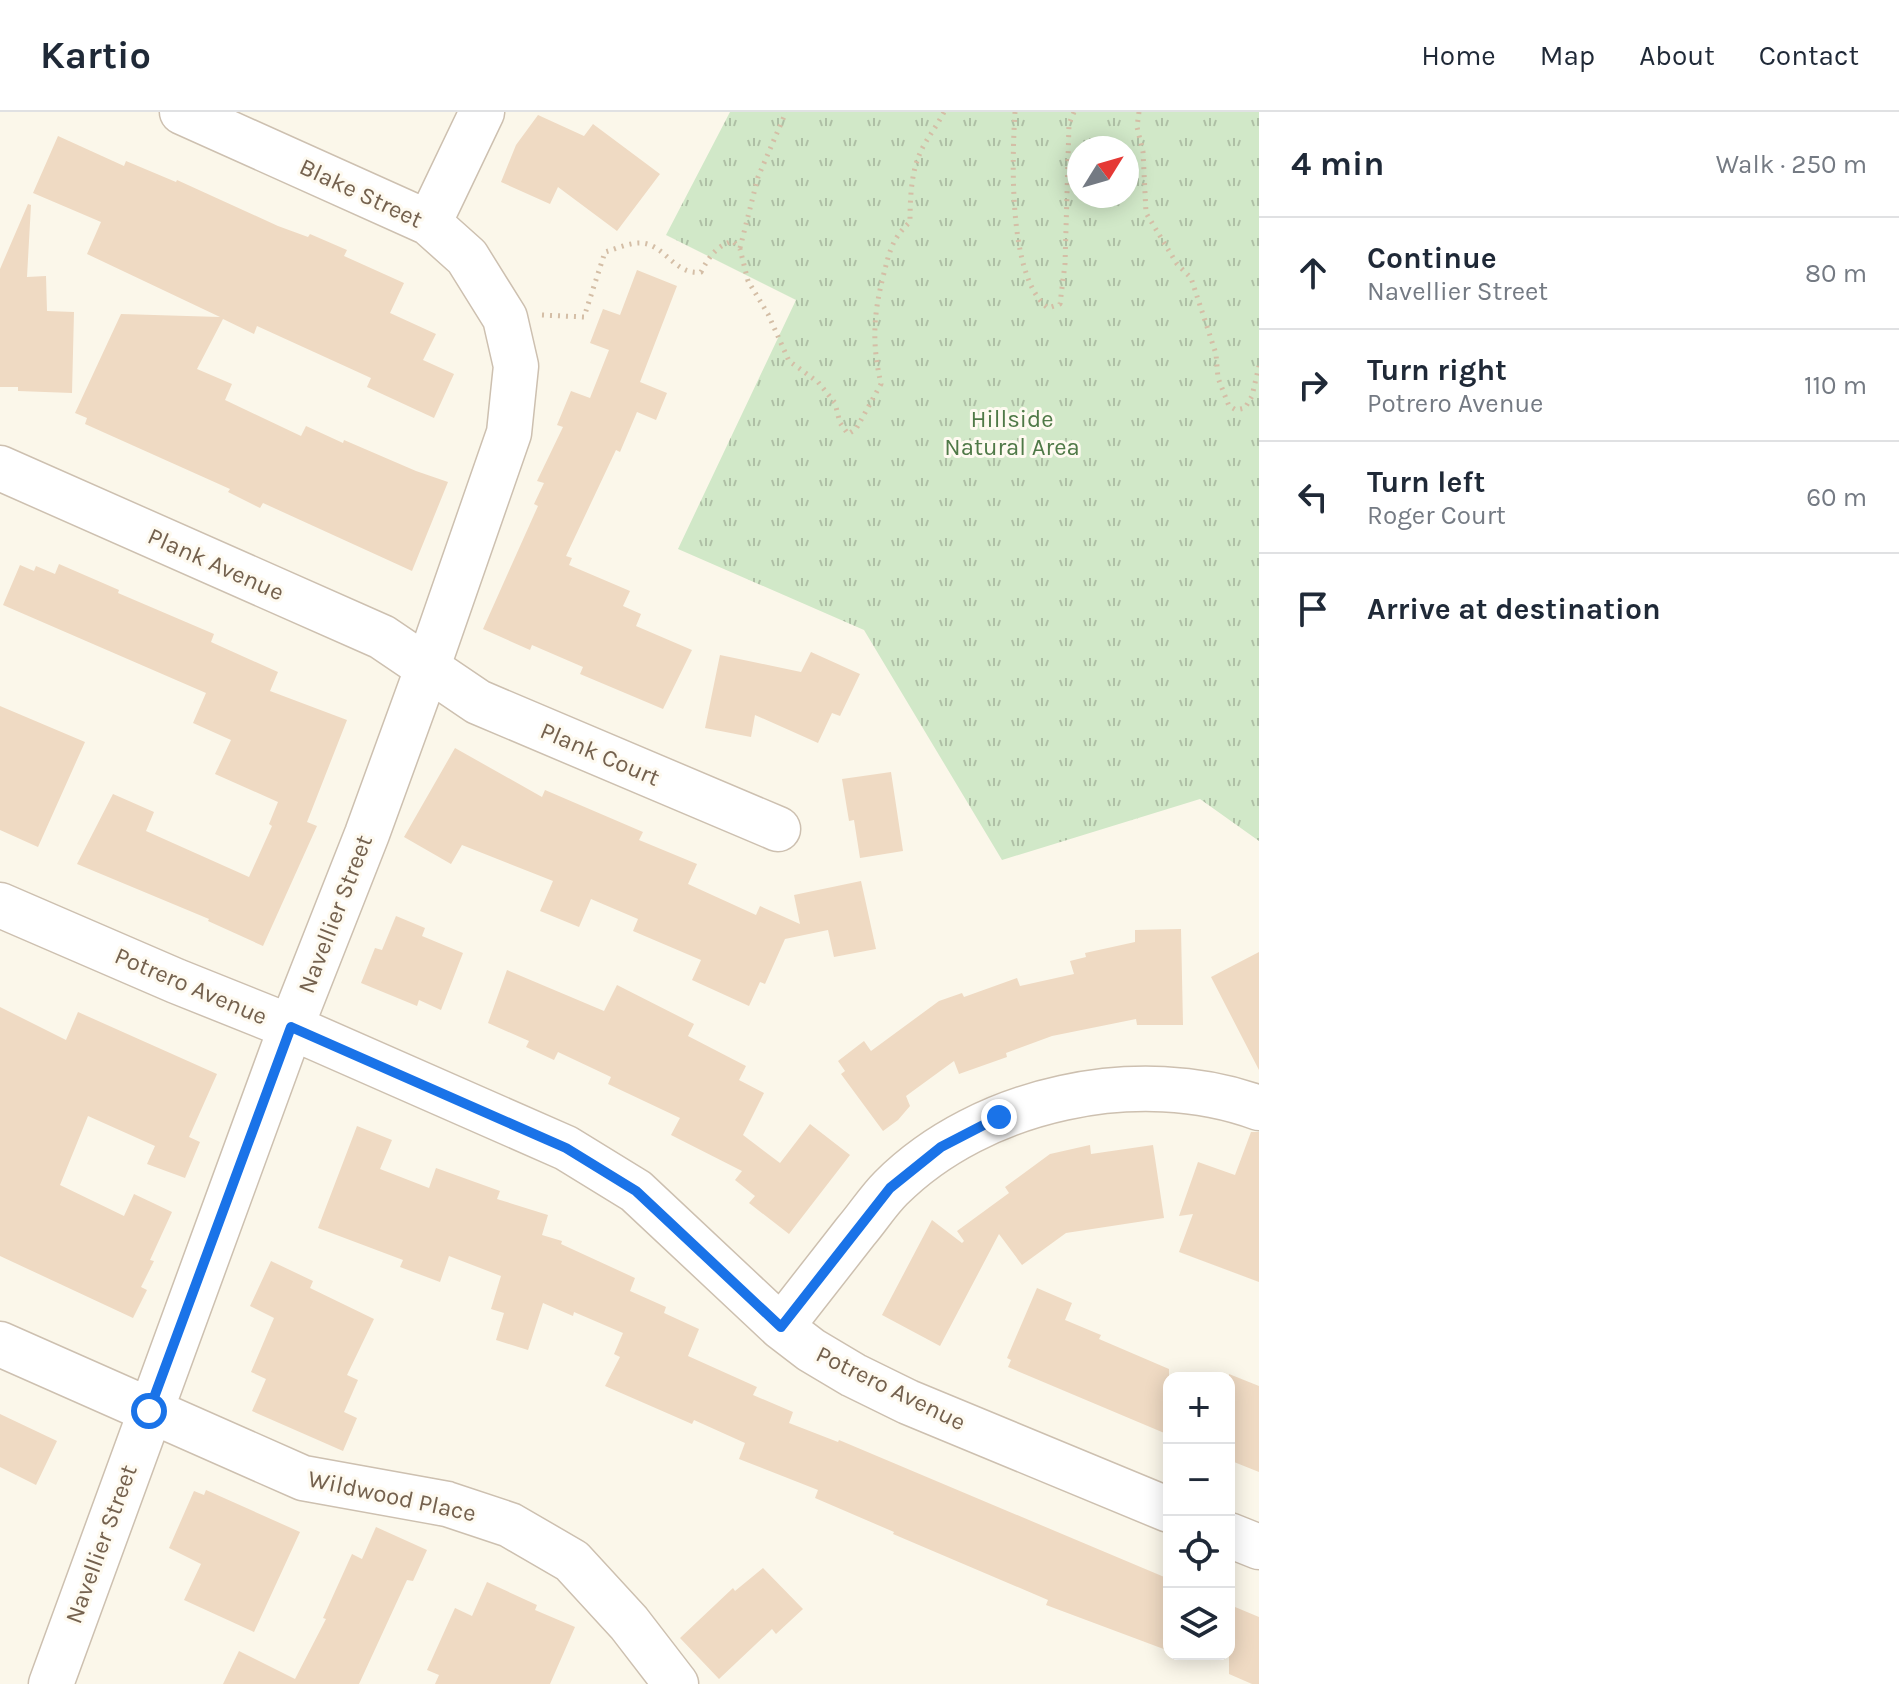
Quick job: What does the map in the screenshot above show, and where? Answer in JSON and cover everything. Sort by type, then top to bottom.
[{"type":"street","name":"Blake Street","points":[[182,112],[429,223],[467,257],[505,318]]},
{"type":"street","points":[[429,223],[482,112]]},
{"type":"street","name":"Navellier Street","points":[[51,1684],[291,1027],[367,834],[509,433],[516,366],[505,318]]},
{"type":"street","name":"Plank Avenue","points":[[0,468],[382,637],[427,669]]},
{"type":"street","name":"Plank Court","points":[[427,669],[478,702],[778,829]]},
{"type":"street","name":"Potrero Avenue","points":[[0,905],[291,1027],[566,1148],[636,1191],[781,1327],[811,1350],[908,1402],[1163,1508]]},
{"type":"street","points":[[781,1327],[890,1188],[941,1147],[999,1117],[1053,1100],[1103,1090],[1174,1090],[1239,1100],[1259,1108]]},
{"type":"street","name":"Wildwood Place","points":[[0,1344],[303,1478],[447,1504],[510,1525],[572,1561],[629,1623],[676,1684]]},
{"type":"street","points":[[1235,1537],[1259,1547]]},
{"type":"path","points":[[740,249],[758,177],[786,112]]},
{"type":"path","points":[[505,318],[584,317],[605,252],[632,243],[650,245],[673,263],[693,273],[701,272],[721,245],[733,241],[740,249],[748,281],[768,314],[789,361],[818,382],[835,403],[840,423],[848,434],[856,429],[881,384],[874,353],[876,302],[888,249],[897,233],[910,222],[910,200],[918,155],[944,112]]},
{"type":"path","points":[[1015,112],[1013,145],[1019,248],[1037,300],[1048,308],[1060,304],[1065,264],[1069,124],[1074,112]]},
{"type":"path","points":[[1139,112],[1137,127],[1143,152],[1146,213],[1177,264],[1191,278],[1216,354],[1218,378],[1229,406],[1236,410],[1245,408],[1252,396],[1259,366]]},
{"type":"green space","name":"Hillside Natural Area","points":[[730,112],[1259,112],[1259,841],[1200,799],[1002,860],[864,630],[678,549],[796,300],[666,235]]},
{"type":"building","points":[[538,115],[584,136],[593,124],[660,174],[617,231],[558,187],[550,204],[501,182],[516,145]]},
{"type":"building","points":[[58,136],[124,166],[126,161],[177,180],[278,226],[308,237],[310,234],[347,250],[344,256],[404,283],[390,313],[436,334],[423,360],[454,374],[434,418],[367,387],[371,378],[257,326],[254,334],[223,319],[197,369],[232,384],[225,400],[301,436],[306,426],[448,482],[412,571],[263,503],[260,508],[228,492],[230,489],[85,424],[87,418],[75,413],[121,314],[220,317],[87,254],[101,222],[33,193]]},
{"type":"building","points":[[28,204],[31,205],[27,277],[46,276],[47,311],[74,312],[72,393],[18,391],[18,387],[0,387],[0,269]]},
{"type":"building","points":[[637,270],[677,286],[640,382],[667,393],[656,420],[637,412],[620,452],[616,450],[566,556],[572,558],[569,565],[630,591],[623,606],[641,614],[636,626],[692,650],[663,709],[580,674],[583,667],[532,645],[530,650],[483,629],[538,506],[534,504],[544,483],[537,481],[563,427],[557,425],[571,391],[590,398],[609,350],[590,343],[603,309],[620,315]]},
{"type":"building","points":[[59,564],[214,634],[211,642],[278,672],[270,691],[347,720],[307,822],[317,826],[263,946],[209,919],[77,864],[113,794],[154,812],[146,831],[249,877],[272,826],[269,824],[278,802],[215,774],[231,740],[193,723],[206,693],[3,605],[20,565],[34,571],[36,566],[55,574]]},
{"type":"building","points":[[811,652],[860,674],[840,716],[832,713],[818,743],[755,715],[751,737],[705,728],[720,655],[801,672]]},
{"type":"building","points":[[0,706],[85,742],[38,847],[0,830]]},
{"type":"building","points":[[455,748],[542,797],[545,790],[643,832],[639,840],[697,864],[688,884],[756,915],[760,906],[800,924],[794,895],[861,881],[876,949],[834,957],[828,930],[785,939],[765,984],[760,982],[749,1006],[692,980],[701,960],[633,931],[638,919],[591,899],[579,927],[540,911],[553,881],[462,845],[451,864],[404,837]]},
{"type":"building","points":[[891,772],[903,851],[860,858],[854,820],[849,821],[842,779]]},
{"type":"building","points":[[396,916],[425,928],[422,936],[463,953],[441,1010],[419,1000],[417,1006],[361,983],[375,948],[382,950]]},
{"type":"building","points":[[1181,929],[1183,1025],[1137,1025],[1136,1019],[1052,1036],[1006,1053],[1007,1057],[959,1074],[954,1061],[906,1096],[910,1106],[883,1131],[841,1074],[845,1071],[838,1061],[864,1041],[871,1051],[939,1001],[962,993],[964,997],[1017,978],[1020,986],[1074,974],[1070,961],[1086,957],[1085,953],[1135,942],[1135,930]]},
{"type":"building","points":[[1259,952],[1259,1070],[1211,977]]},
{"type":"building","points":[[507,970],[604,1011],[617,985],[694,1024],[688,1036],[746,1066],[739,1080],[764,1093],[743,1135],[780,1163],[810,1124],[850,1155],[789,1234],[749,1203],[755,1196],[735,1180],[742,1171],[671,1135],[680,1118],[608,1084],[611,1077],[558,1052],[554,1060],[526,1047],[529,1041],[488,1023]]},
{"type":"building","points":[[0,1007],[66,1040],[78,1012],[217,1074],[189,1137],[200,1142],[185,1178],[147,1164],[155,1146],[88,1116],[60,1185],[124,1216],[134,1194],[172,1212],[150,1260],[154,1261],[141,1287],[147,1290],[133,1318],[0,1256]]},
{"type":"building","points":[[357,1126],[392,1140],[380,1169],[429,1188],[436,1168],[500,1191],[497,1199],[548,1215],[542,1235],[562,1241],[561,1244],[635,1278],[630,1291],[666,1307],[664,1313],[699,1329],[688,1356],[757,1387],[753,1395],[793,1412],[789,1423],[839,1440],[1163,1576],[1163,1649],[1046,1605],[1048,1600],[815,1498],[818,1490],[739,1459],[745,1443],[605,1386],[620,1357],[614,1354],[623,1333],[574,1312],[573,1316],[543,1303],[528,1350],[496,1340],[504,1313],[491,1309],[501,1276],[449,1256],[440,1282],[400,1267],[403,1260],[318,1228]]},
{"type":"building","points":[[1251,1132],[1259,1132],[1259,1282],[1179,1252],[1193,1214],[1179,1216],[1198,1162],[1235,1175]]},
{"type":"building","points":[[1090,1145],[1091,1154],[1153,1145],[1164,1218],[1066,1233],[1022,1265],[999,1234],[940,1346],[882,1315],[932,1220],[962,1243],[964,1241],[957,1231],[1009,1193],[1005,1187],[1050,1154]]},
{"type":"building","points":[[271,1261],[313,1281],[310,1288],[374,1319],[347,1375],[358,1380],[344,1412],[357,1418],[343,1451],[252,1411],[266,1379],[251,1372],[274,1318],[250,1306]]},
{"type":"building","points":[[1037,1288],[1072,1303],[1065,1320],[1101,1335],[1099,1339],[1169,1369],[1169,1372],[1163,1372],[1163,1432],[1008,1367],[1011,1360],[1007,1358]]},
{"type":"building","points":[[1235,1376],[1259,1386],[1259,1472],[1235,1462]]},
{"type":"building","points":[[0,1414],[57,1441],[36,1485],[0,1467]]},
{"type":"building","points":[[206,1490],[300,1532],[254,1632],[184,1600],[201,1564],[169,1548],[194,1491],[204,1495]]},
{"type":"building","points":[[376,1527],[427,1550],[413,1581],[407,1580],[359,1684],[223,1684],[239,1651],[295,1679],[326,1619],[323,1618],[352,1554],[362,1559]]},
{"type":"building","points":[[763,1568],[803,1609],[776,1634],[772,1629],[719,1679],[680,1638],[733,1588],[735,1591]]},
{"type":"building","points":[[487,1582],[537,1605],[535,1610],[575,1627],[550,1684],[435,1684],[439,1675],[427,1670],[455,1608],[472,1616]]},
{"type":"building","points":[[1235,1607],[1259,1617],[1259,1684],[1229,1674],[1229,1660],[1235,1660]]},
{"type":"route","points":[[149,1411],[291,1027],[566,1148],[636,1191],[781,1327],[890,1188],[941,1147],[999,1117]]}]
